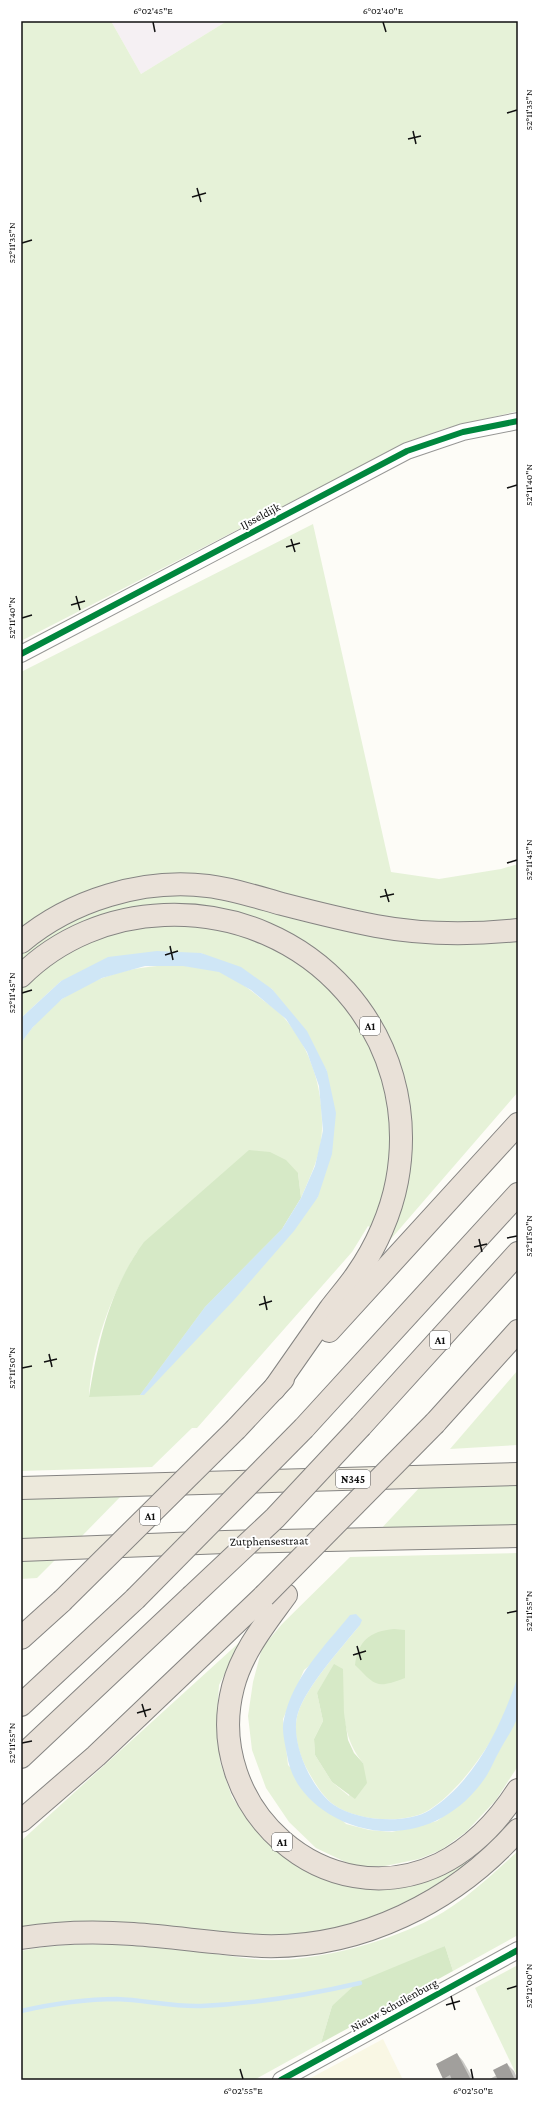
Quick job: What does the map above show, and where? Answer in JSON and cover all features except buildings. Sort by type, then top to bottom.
[{"type":"highway","points":[[21,942],[65,913],[111,895],[156,886],[187,885],[229,890],[375,926],[411,931],[465,934],[518,930]]},
{"type":"highway","name":"A1","points":[[21,976],[44,956],[62,945],[82,934],[105,925],[150,916],[197,915],[243,924],[285,942],[302,952],[336,980],[368,1021],[387,1062],[398,1104],[401,1154],[392,1204],[376,1241],[359,1272],[330,1308],[274,1389]]},
{"type":"highway","name":"A1","points":[[21,1638],[62,1601],[236,1429],[370,1287],[518,1124]]},
{"type":"highway","points":[[21,1705],[135,1599],[304,1428],[518,1194]]},
{"type":"highway","name":"A1","points":[[21,1757],[275,1518],[361,1426],[518,1253]]},
{"type":"highway","name":"A1","points":[[21,1821],[101,1750],[264,1596],[435,1423],[518,1331]]},
{"type":"highway","name":"A1","points":[[342,1517],[261,1629],[244,1657],[233,1688],[229,1724],[232,1759],[242,1789],[257,1816],[279,1839],[305,1858],[336,1871],[373,1877],[397,1876],[438,1864],[473,1843],[493,1824],[518,1790]]},
{"type":"highway","points":[[21,1938],[48,1934],[111,1933],[264,1946],[334,1938],[386,1924],[435,1900],[464,1880],[498,1852],[518,1830]]},
{"type":"main road","name":"N345","points":[[21,1488],[518,1474]]},
{"type":"main road","name":"Zutphensestraat","points":[[21,1550],[225,1542],[518,1536]]},
{"type":"street","name":"IJsseldijk","points":[[21,654],[408,451],[463,432],[518,421]]},
{"type":"street","name":"Nieuw Schuilenburg","points":[[281,2080],[518,1950]]},
{"type":"shaded area","points":[[111,21],[227,21],[141,74]]},
{"type":"shaded area","points":[[383,2039],[403,2080],[307,2080]]},
{"type":"green space","points":[[21,21],[111,21],[141,74],[227,21],[518,21],[518,411],[446,428],[404,444],[21,641]]},
{"type":"green space","points":[[313,524],[391,872],[439,879],[501,869],[518,864],[518,1092],[390,1240],[368,1226],[352,1252],[197,1428],[192,1428],[152,1467],[21,1471],[21,1043],[30,1031],[56,1003],[79,988],[98,980],[137,968],[157,966],[198,967],[218,971],[234,978],[277,1011],[286,1020],[303,1045],[318,1086],[322,1114],[320,1147],[315,1165],[301,1198],[298,1173],[137,1252],[119,1286],[104,1322],[94,1359],[89,1397],[318,1197],[327,1071],[272,989],[201,953],[61,981],[21,1018],[21,672]]},
{"type":"green space","points":[[249,1150],[270,1152],[286,1160],[298,1173],[301,1198],[282,1229],[205,1307],[140,1395],[89,1397],[101,1336],[107,1316],[122,1278],[132,1260],[144,1242]]},
{"type":"green space","points":[[518,1370],[518,1445],[450,1449]]},
{"type":"green space","points":[[518,1483],[518,1527],[379,1531],[421,1486]]},
{"type":"green space","points":[[124,1493],[80,1538],[21,1540],[21,1497]]},
{"type":"green space","points":[[518,1553],[519,1667],[513,1693],[506,1712],[496,1731],[472,1769],[458,1785],[429,1810],[419,1815],[407,1818],[381,1819],[367,1818],[343,1810],[334,1805],[316,1785],[299,1751],[296,1735],[296,1720],[302,1703],[316,1680],[360,1625],[304,1670],[283,1719],[288,1765],[346,1824],[369,1830],[392,1832],[437,1821],[465,1800],[486,1775],[518,1715],[518,1766],[496,1800],[466,1832],[441,1850],[419,1859],[385,1866],[356,1867],[316,1848],[289,1822],[266,1788],[252,1750],[248,1716],[253,1682],[262,1648],[282,1624],[350,1557]],"holes":[[[343,1669],[344,1719],[350,1742],[363,1763],[349,1796],[332,1782],[315,1755],[314,1739],[323,1721],[317,1693]]]},
{"type":"green space","points":[[58,1557],[37,1578],[21,1579],[21,1558]]},
{"type":"green space","points":[[394,1629],[405,1630],[405,1678],[388,1684],[377,1684],[355,1665],[359,1650],[362,1644],[372,1635],[378,1632]]},
{"type":"green space","points":[[242,1640],[219,1685],[217,1714],[220,1762],[232,1797],[249,1822],[270,1844],[287,1856],[326,1877],[463,1859],[472,1868],[367,1923],[275,1939],[21,1933],[21,1841]]},
{"type":"green space","points":[[334,1664],[343,1669],[344,1713],[348,1740],[354,1753],[363,1763],[367,1783],[355,1799],[332,1782],[315,1755],[314,1739],[323,1721],[317,1693]]},
{"type":"green space","points":[[518,1851],[518,1935],[453,1971],[445,1946],[332,2006],[321,2043],[254,2080],[21,2080],[21,1951],[66,1945],[114,1945],[162,1948],[270,1960],[310,1957],[332,1953],[375,1942],[433,1918],[467,1896]]},
{"type":"green space","points":[[445,1946],[453,1971],[321,2043],[332,2006],[358,1982]]},
{"type":"green space","points":[[518,1965],[518,2078],[475,1988]]},
{"type":"water","points":[[157,951],[201,953],[241,967],[272,989],[307,1031],[327,1071],[336,1113],[332,1154],[318,1197],[294,1231],[234,1300],[144,1395],[140,1395],[205,1307],[282,1229],[301,1198],[315,1166],[323,1131],[319,1086],[307,1052],[286,1019],[251,990],[219,972],[183,966],[145,966],[102,978],[62,999],[33,1027],[21,1043],[21,1018],[61,981],[108,957]]},
{"type":"water","points":[[356,1614],[362,1620],[360,1625],[316,1680],[302,1703],[296,1724],[299,1750],[317,1788],[325,1798],[334,1805],[355,1815],[382,1819],[408,1818],[420,1815],[430,1810],[446,1798],[474,1768],[485,1750],[504,1714],[518,1676],[519,1711],[517,1720],[487,1775],[472,1794],[455,1809],[436,1820],[416,1828],[394,1831],[372,1830],[350,1824],[329,1814],[314,1803],[301,1789],[289,1764],[283,1723],[288,1704],[294,1690],[320,1651],[350,1615]]},
{"type":"waterway","points":[[21,2011],[69,2002],[105,1999],[190,2006],[221,2005],[281,1998],[360,1983]]},
{"type":"cycle path","points":[[21,654],[407,451],[463,432],[518,421]]},
{"type":"cycle path","points":[[281,2080],[518,1950]]}]
